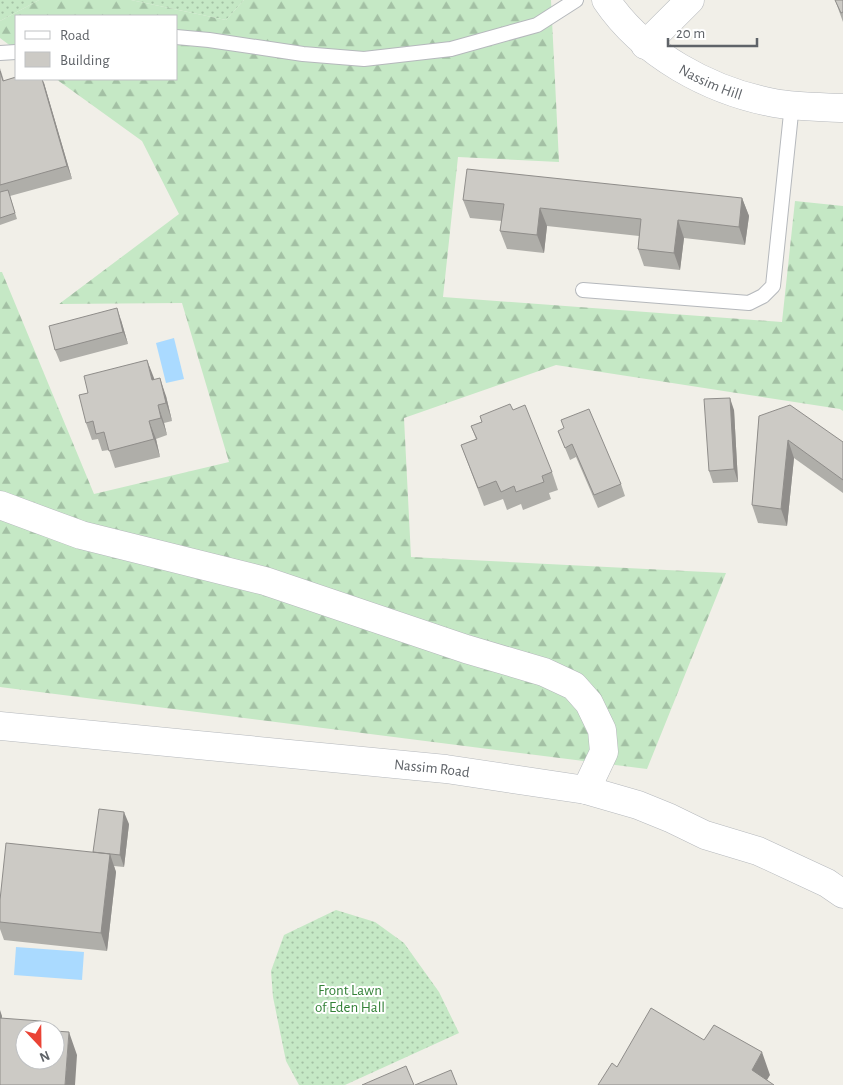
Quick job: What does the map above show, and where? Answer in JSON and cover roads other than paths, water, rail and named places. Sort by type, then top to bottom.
[{"type":"street","name":"Nassim Hill","points":[[606,0],[613,11],[645,45],[699,78],[743,95],[775,104],[843,108]]},
{"type":"street","points":[[645,45],[690,0]]},
{"type":"street","points":[[0,505],[81,535],[265,581],[466,649],[544,672],[574,686],[589,703],[602,730],[604,752],[586,790]]},
{"type":"street","name":"Nassim Road","points":[[0,726],[446,769],[586,790],[638,805],[705,835],[758,852],[827,883],[843,894]]},
{"type":"lane","points":[[178,37],[364,60],[451,49],[537,25],[576,0]]},
{"type":"lane","points":[[0,53],[15,52]]},
{"type":"lane","points":[[583,290],[749,303],[763,296],[774,286],[792,104]]},
{"type":"water","points":[[174,338],[184,379],[166,383],[156,343]]},
{"type":"water","points":[[16,947],[84,952],[82,980],[14,975]]},
{"type":"park label","name":"Front Lawn of Eden Hall","points":[[350,998]]}]
